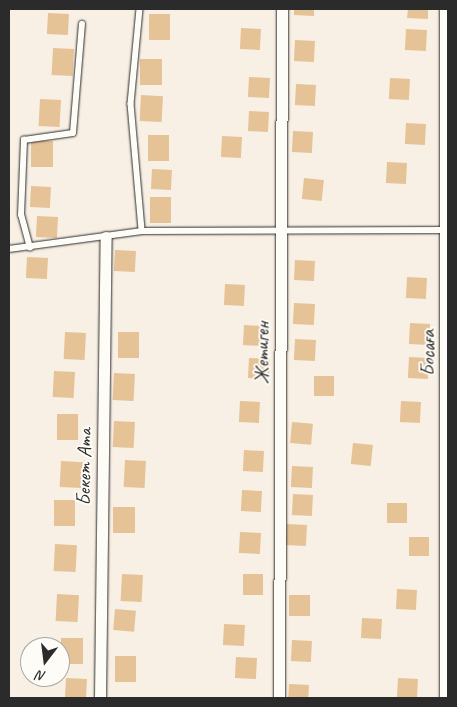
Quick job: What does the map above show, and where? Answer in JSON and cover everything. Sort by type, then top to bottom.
[{"type":"street","name":"Жетиген","points":[[279,698],[282,9]]},
{"type":"street","name":"Босаға","points":[[445,9],[448,230],[445,698]]},
{"type":"street","name":"Бекет Ата","points":[[100,698],[106,237]]},
{"type":"lane","points":[[140,9],[132,104],[142,231]]},
{"type":"lane","points":[[30,248],[21,215],[24,140],[73,133],[82,24]]},
{"type":"lane","points":[[9,249],[30,248],[142,231],[448,230]]},
{"type":"building","points":[[294,9],[314,9],[314,16],[294,15]]},
{"type":"building","points":[[408,9],[428,9],[428,19],[407,18]]},
{"type":"building","points":[[48,13],[69,14],[68,35],[47,34]]},
{"type":"building","points":[[149,14],[170,14],[170,40],[149,40]]},
{"type":"building","points":[[241,28],[261,29],[260,50],[240,49]]},
{"type":"building","points":[[406,29],[427,30],[426,51],[405,50]]},
{"type":"building","points":[[295,40],[315,41],[314,62],[294,61]]},
{"type":"building","points":[[53,48],[74,49],[73,76],[52,75]]},
{"type":"building","points":[[140,59],[162,59],[162,85],[140,85]]},
{"type":"building","points":[[249,77],[270,78],[269,98],[248,97]]},
{"type":"building","points":[[390,78],[410,79],[409,100],[389,99]]},
{"type":"building","points":[[296,84],[316,85],[315,106],[295,105]]},
{"type":"building","points":[[141,95],[163,96],[162,122],[140,121]]},
{"type":"building","points":[[40,99],[61,100],[60,127],[39,126]]},
{"type":"building","points":[[249,111],[269,112],[268,132],[248,131]]},
{"type":"building","points":[[406,123],[426,124],[425,145],[405,144]]},
{"type":"building","points":[[293,131],[313,132],[312,153],[292,152]]},
{"type":"building","points":[[148,135],[169,135],[169,161],[148,161]]},
{"type":"building","points":[[222,136],[242,137],[241,158],[221,157]]},
{"type":"building","points":[[31,141],[53,141],[53,167],[31,167]]},
{"type":"building","points":[[387,162],[407,163],[406,184],[386,183]]},
{"type":"building","points":[[152,169],[172,170],[171,190],[151,189]]},
{"type":"building","points":[[304,178],[324,180],[322,201],[302,199]]},
{"type":"building","points":[[31,186],[51,187],[50,208],[30,207]]},
{"type":"building","points":[[150,197],[171,197],[171,223],[150,223]]},
{"type":"building","points":[[37,216],[58,217],[57,238],[36,237]]},
{"type":"building","points":[[115,250],[136,251],[135,272],[114,271]]},
{"type":"building","points":[[27,257],[48,258],[47,279],[26,278]]},
{"type":"building","points":[[295,260],[315,261],[314,281],[294,280]]},
{"type":"building","points":[[407,277],[427,278],[426,299],[406,298]]},
{"type":"building","points":[[225,284],[245,285],[244,306],[224,305]]},
{"type":"building","points":[[294,303],[315,304],[314,325],[293,324]]},
{"type":"building","points":[[410,323],[430,324],[429,345],[409,344]]},
{"type":"building","points":[[244,325],[265,326],[264,346],[243,345]]},
{"type":"building","points":[[65,332],[86,333],[85,360],[64,359]]},
{"type":"building","points":[[118,332],[139,332],[139,358],[118,358]]},
{"type":"building","points":[[295,339],[316,340],[315,361],[294,360]]},
{"type":"building","points":[[409,357],[429,358],[428,379],[408,378]]},
{"type":"building","points":[[249,358],[270,359],[269,379],[248,378]]},
{"type":"building","points":[[54,371],[75,372],[74,398],[53,397]]},
{"type":"building","points":[[114,373],[135,374],[134,401],[113,400]]},
{"type":"building","points":[[314,376],[334,376],[334,396],[314,396]]},
{"type":"building","points":[[240,401],[260,402],[259,423],[239,422]]},
{"type":"building","points":[[401,401],[421,402],[420,423],[400,422]]},
{"type":"building","points":[[57,414],[78,414],[78,440],[57,440]]},
{"type":"building","points":[[114,421],[135,422],[134,448],[113,447]]},
{"type":"building","points":[[292,422],[313,424],[311,445],[290,443]]},
{"type":"building","points":[[353,443],[373,445],[371,466],[351,464]]},
{"type":"building","points":[[244,450],[264,451],[263,472],[243,471]]},
{"type":"building","points":[[125,460],[146,461],[145,488],[124,487]]},
{"type":"building","points":[[61,461],[83,462],[82,488],[60,487]]},
{"type":"building","points":[[292,466],[313,467],[312,488],[291,487]]},
{"type":"building","points":[[242,490],[262,491],[261,512],[241,511]]},
{"type":"building","points":[[293,494],[313,495],[312,516],[292,515]]},
{"type":"building","points":[[54,500],[75,500],[75,526],[54,526]]},
{"type":"building","points":[[387,503],[407,503],[407,523],[387,523]]},
{"type":"building","points":[[113,507],[135,507],[135,533],[113,533]]},
{"type":"building","points":[[287,524],[307,525],[306,546],[286,545]]},
{"type":"building","points":[[240,532],[261,533],[260,554],[239,553]]},
{"type":"building","points":[[409,537],[429,537],[429,556],[409,556]]},
{"type":"building","points":[[55,544],[77,545],[76,572],[54,571]]},
{"type":"building","points":[[122,574],[143,575],[142,602],[121,601]]},
{"type":"building","points":[[243,574],[263,574],[263,595],[243,595]]},
{"type":"building","points":[[397,589],[417,590],[416,610],[396,609]]},
{"type":"building","points":[[57,594],[79,595],[78,622],[56,621]]},
{"type":"building","points":[[289,595],[310,595],[310,616],[289,616]]},
{"type":"building","points":[[115,609],[136,611],[134,632],[113,630]]},
{"type":"building","points":[[362,618],[382,619],[381,639],[361,638]]},
{"type":"building","points":[[224,624],[245,625],[244,646],[223,645]]},
{"type":"building","points":[[70,638],[83,638],[83,664],[70,664]]},
{"type":"building","points":[[292,640],[312,641],[311,662],[291,661]]},
{"type":"building","points":[[115,656],[136,656],[136,682],[115,682]]},
{"type":"building","points":[[236,657],[257,658],[256,679],[235,678]]},
{"type":"building","points":[[70,678],[87,679],[86,698],[65,698],[66,687],[70,687]]},
{"type":"building","points":[[398,678],[418,679],[417,698],[397,698]]},
{"type":"building","points":[[289,684],[309,685],[308,698],[288,698]]}]
